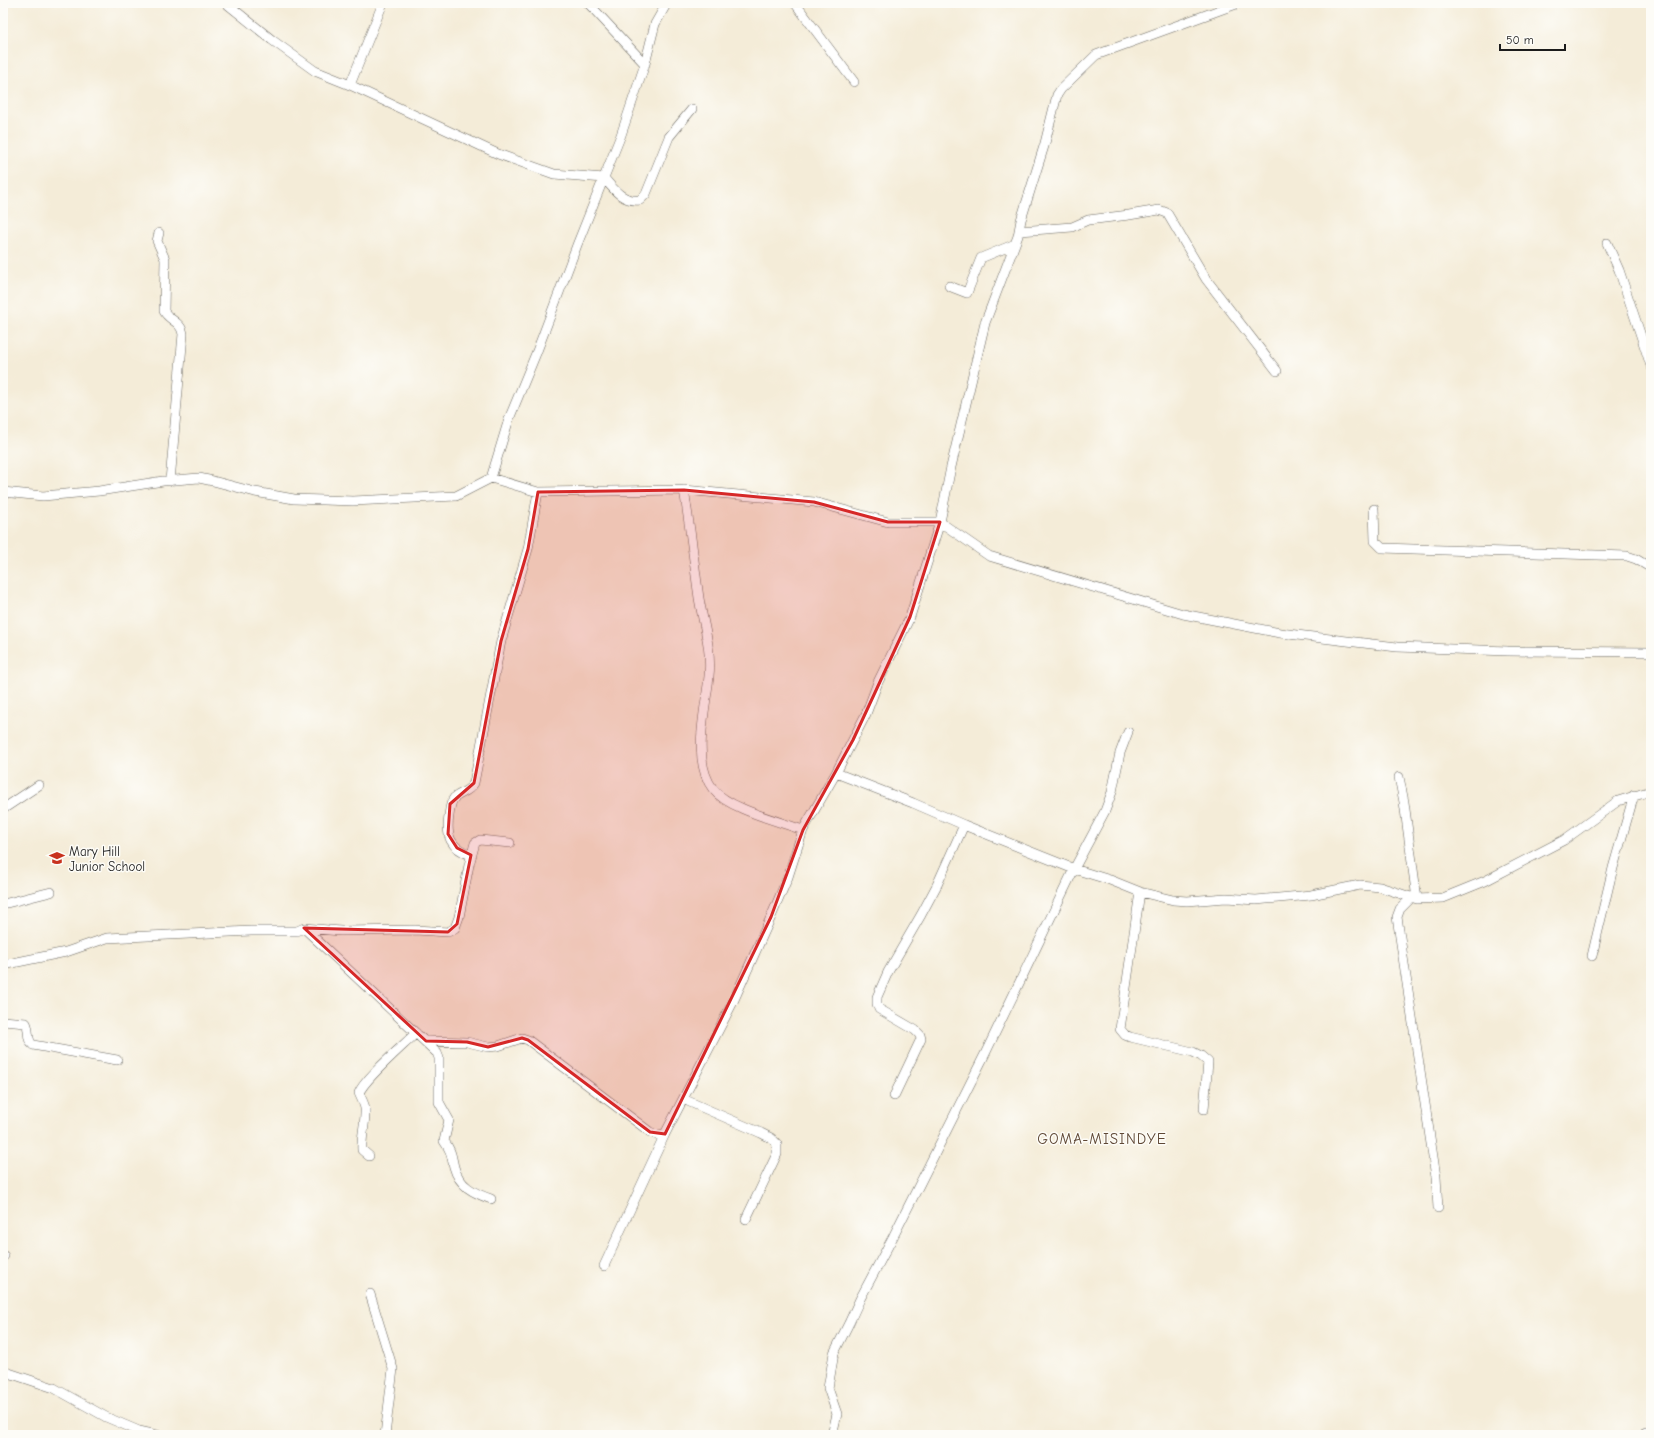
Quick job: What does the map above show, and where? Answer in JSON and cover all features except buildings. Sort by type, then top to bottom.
[{"type":"street","points":[[226,3],[272,40],[315,71],[350,85],[498,154],[554,174],[604,178],[620,196],[634,200],[640,200],[649,188],[669,137],[692,109]]},
{"type":"street","points":[[350,85],[383,3]]},
{"type":"street","points":[[588,3],[645,64]]},
{"type":"street","points":[[491,478],[510,419],[538,351],[577,245],[621,135],[645,64],[655,24],[667,3]]},
{"type":"street","points":[[795,3],[854,82]]},
{"type":"street","points":[[604,1266],[666,1134],[732,1002],[771,917],[788,877],[803,830],[836,773],[866,714],[878,682],[910,617],[940,522],[951,467],[983,330],[1020,230],[1021,220],[1045,143],[1057,95],[1061,89],[1096,55],[1240,3]]},
{"type":"street","points":[[1020,230],[1072,227],[1088,220],[1159,210],[1167,213],[1206,279],[1276,370]]},
{"type":"street","points":[[159,233],[157,241],[165,259],[164,311],[180,326],[183,334],[170,481]]},
{"type":"street","points":[[1607,243],[1619,270],[1651,366]]},
{"type":"street","points":[[949,286],[967,293],[981,258],[1015,244]]},
{"type":"street","points":[[3,492],[43,496],[99,491],[199,478],[213,480],[255,492],[294,499],[353,501],[456,496],[491,478],[538,492],[684,490],[814,502],[888,522],[940,522],[989,556],[1183,614],[1280,633],[1397,647],[1508,651],[1651,652]]},
{"type":"street","points":[[684,490],[699,598],[708,649],[709,675],[703,712],[702,738],[703,760],[707,777],[712,788],[723,799],[762,816],[803,830]]},
{"type":"street","points":[[471,855],[457,848],[451,841],[448,834],[447,830],[450,804],[459,794],[468,791],[474,783],[501,641],[528,549],[538,492]]},
{"type":"street","points":[[1374,509],[1375,541],[1382,548],[1627,556],[1636,558],[1651,568]]},
{"type":"street","points":[[832,1435],[837,1414],[828,1388],[834,1353],[985,1054],[1074,869],[1105,811],[1112,792],[1120,753],[1128,732]]},
{"type":"street","points":[[836,773],[1074,869],[1110,880],[1140,892],[1173,900],[1187,901],[1226,898],[1256,900],[1311,894],[1360,885],[1380,887],[1414,899],[1443,898],[1485,881],[1564,840],[1618,801],[1651,791]]},
{"type":"street","points":[[1399,777],[1404,802],[1414,899]]},
{"type":"street","points":[[3,808],[39,785]]},
{"type":"street","points":[[1592,956],[1613,868],[1634,795]]},
{"type":"street","points":[[894,1096],[921,1039],[920,1035],[915,1030],[879,1009],[877,997],[888,972],[934,891],[964,825]]},
{"type":"street","points":[[3,965],[66,952],[107,938],[251,931],[297,931],[304,928],[341,931],[415,930],[448,932],[457,924],[474,843],[480,840],[510,842]]},
{"type":"street","points":[[3,904],[51,892]]},
{"type":"street","points":[[1140,892],[1120,1029],[1125,1035],[1130,1037],[1193,1052],[1208,1062],[1204,1109]]},
{"type":"street","points":[[1414,899],[1400,908],[1397,917],[1436,1177],[1438,1208]]},
{"type":"street","points":[[304,928],[435,1050],[439,1058],[439,1102],[449,1120],[444,1141],[451,1151],[455,1169],[461,1182],[472,1192],[490,1199]]},
{"type":"street","points":[[3,1021],[26,1023],[28,1026],[29,1041],[32,1045],[117,1060]]},
{"type":"street","points":[[368,1156],[362,1150],[365,1115],[364,1106],[359,1093],[360,1090],[416,1033]]},
{"type":"street","points":[[426,1041],[467,1042],[488,1047],[498,1046],[522,1038],[528,1040],[646,1128],[657,1135],[666,1134]]},
{"type":"street","points":[[683,1099],[761,1133],[771,1138],[777,1144],[777,1154],[746,1219]]},
{"type":"street","points":[[370,1294],[393,1369],[385,1435]]},
{"type":"street","points":[[3,1371],[54,1388],[106,1417],[139,1431],[157,1435]]},
{"type":"highlighted area","points":[[684,490],[814,502],[888,522],[940,522],[910,617],[853,740],[803,830],[771,917],[665,1134],[650,1132],[528,1040],[522,1038],[488,1047],[467,1042],[426,1041],[304,928],[448,932],[457,924],[471,855],[457,848],[448,834],[450,804],[474,783],[501,641],[528,549],[538,492]]},
{"type":"place","name":"Mary Hill Junior School","points":[[57,858]]},
{"type":"district","name":"GOMA-MISINDYE","points":[[1102,1139]]}]
